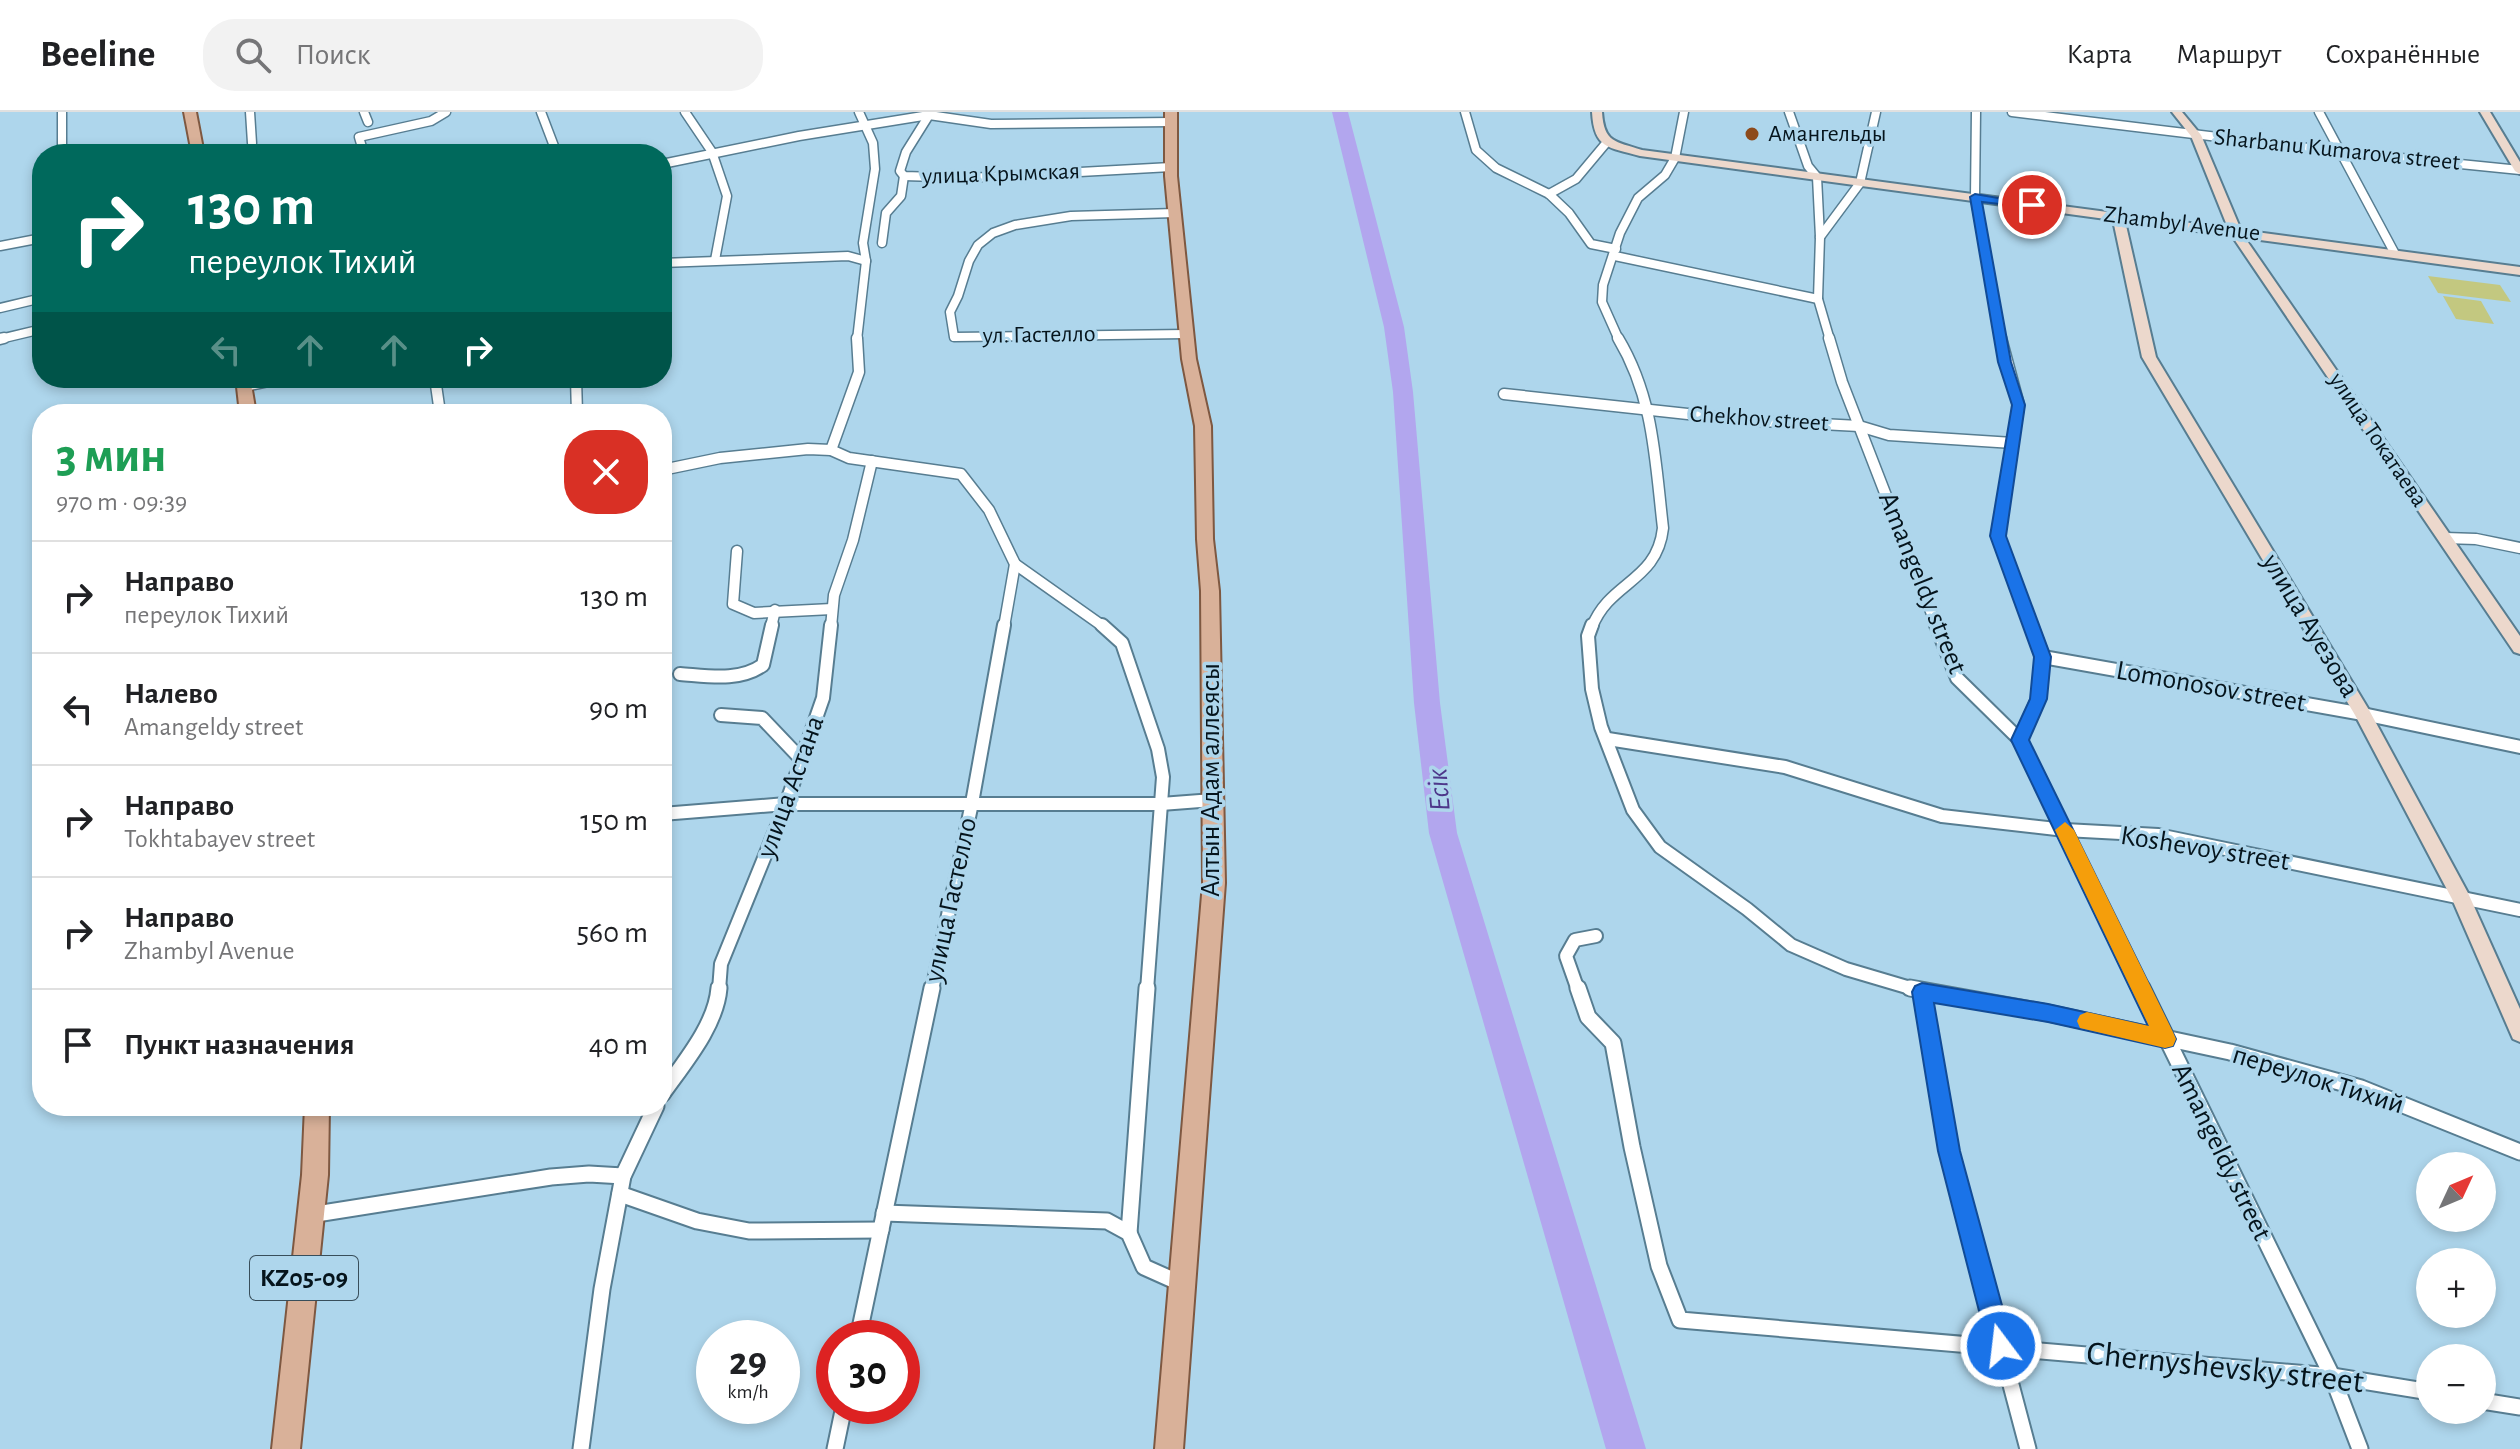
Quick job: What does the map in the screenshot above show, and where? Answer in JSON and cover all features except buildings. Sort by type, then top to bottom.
[{"type":"main road","points":[[190,112],[196,144]]},
{"type":"main road","name":"Алтын Адам аллеясы","points":[[1169,1449],[1214,883],[1210,591],[1205,539],[1203,426],[1186,334],[1171,167],[1171,117]]},
{"type":"main road","name":"KZ05-09","points":[[286,1449],[310,1215],[316,1116]]},
{"type":"street","points":[[62,112],[62,144]]},
{"type":"street","points":[[250,112],[252,143]]},
{"type":"street","points":[[364,112],[368,122]]},
{"type":"street","points":[[361,144],[359,137],[431,121],[446,112]]},
{"type":"street","points":[[541,112],[553,144]]},
{"type":"street","points":[[685,112],[712,152],[727,196],[715,260]]},
{"type":"street","points":[[831,450],[859,372],[856,330],[866,261],[863,243],[875,169],[873,143],[859,112]]},
{"type":"street","points":[[1465,112],[1476,150],[1496,168],[1549,194],[1591,244],[1715,279],[1818,299]]},
{"type":"street","points":[[1549,194],[1568,187],[1580,178],[1607,142],[1598,132],[1597,112]]},
{"type":"street","points":[[1675,158],[1684,112]]},
{"type":"street","name":"Amangeldy street","points":[[1789,112],[1808,166],[1817,177],[1820,237],[1818,299],[1842,382],[1957,678],[2020,740],[2332,1376],[2360,1449]]},
{"type":"street","points":[[1820,237],[1860,183],[1876,112]]},
{"type":"street","points":[[1976,112],[1975,197],[2005,362],[2019,405],[1998,536],[2043,657],[2038,699],[2020,740]]},
{"type":"street","name":"Sharbanu Kumarova street","points":[[2012,112],[2341,152],[2520,170]]},
{"type":"street","name":"улица Токатаева","points":[[2177,112],[2196,135],[2236,233],[2520,648]]},
{"type":"street","points":[[2319,112],[2394,252]]},
{"type":"street","points":[[2485,112],[2520,170]]},
{"type":"street","points":[[672,162],[930,114],[970,118],[991,124],[1171,117]]},
{"type":"street","name":"улица Крымская","points":[[930,114],[906,152],[900,171],[904,176],[969,178],[1171,167]]},
{"type":"street","name":"Zhambyl Avenue","points":[[1607,142],[1632,151],[1675,158],[2520,271]]},
{"type":"street","name":"переулок Тихий","points":[[1675,158],[1665,175],[1638,198],[1620,233],[1603,285],[1602,302],[1610,324],[1636,368],[1649,410],[1663,528],[1661,545],[1645,572],[1611,596],[1597,614],[1588,636],[1592,689],[1601,727],[1633,810],[1660,847],[1747,909],[1791,945],[1846,969],[1922,992],[2048,1013],[2230,1052],[2361,1088],[2520,1152]]},
{"type":"street","points":[[882,243],[886,213],[901,196],[904,176]]},
{"type":"street","name":"ул. Гастелло","points":[[1175,213],[1051,219],[1023,222],[1004,229],[979,245],[962,278],[959,301],[950,312],[954,337],[1186,334]]},
{"type":"street","name":"улица Ауезова","points":[[2118,216],[2149,357],[2363,714],[2461,898],[2520,1033]]},
{"type":"street","points":[[0,246],[32,240]]},
{"type":"street","points":[[672,262],[848,256],[866,261]]},
{"type":"street","points":[[0,308],[32,300]]},
{"type":"street","points":[[0,339],[32,331]]},
{"type":"street","name":"Chekhov street","points":[[1504,394],[1743,420],[1859,426],[1889,435],[2013,443]]},
{"type":"street","points":[[672,468],[750,454],[831,450],[849,458],[961,474],[989,510],[1015,564],[1091,616],[1122,643],[1158,749],[1163,777],[1129,1233],[1144,1267],[1182,1284]]},
{"type":"street","name":"улица Астана","points":[[672,1079],[696,1044],[718,1001],[721,964],[786,804],[823,698],[832,609],[872,461]]},
{"type":"street","points":[[2445,538],[2476,539],[2520,548]]},
{"type":"street","points":[[737,551],[733,604],[754,613],[832,609]]},
{"type":"street","name":"улица Гастелло","points":[[862,1320],[972,803],[1015,564]]},
{"type":"street","points":[[680,674],[726,676],[757,671],[763,665],[775,610]]},
{"type":"street","name":"Lomonosov street","points":[[2043,657],[2363,714],[2520,747]]},
{"type":"street","points":[[721,715],[762,718],[801,759]]},
{"type":"street","name":"Koshevoy street","points":[[1608,739],[1785,767],[1942,816],[2065,830],[2158,835],[2520,910]]},
{"type":"street","points":[[672,813],[786,804],[1161,804],[1213,800]]},
{"type":"street","name":"Chernyshevsky street","points":[[1596,936],[1575,940],[1566,956],[1588,1017],[1613,1043],[1632,1147],[1659,1266],[1680,1320],[2332,1376],[2416,1390]]},
{"type":"street","points":[[1922,992],[1949,1151],[2028,1449]]},
{"type":"street","points":[[581,1449],[602,1289],[623,1176],[651,1116]]},
{"type":"street","points":[[310,1215],[551,1177],[589,1174],[623,1176]]},
{"type":"street","points":[[620,1194],[697,1221],[749,1231],[881,1230]]},
{"type":"street","points":[[884,1213],[1094,1219],[1107,1221],[1129,1233]]},
{"type":"street","points":[[2496,1403],[2520,1407]]},
{"type":"street","points":[[835,1449],[840,1424]]},
{"type":"green space","points":[[2428,276],[2500,285],[2511,302],[2438,293]]},
{"type":"green space","points":[[2443,296],[2481,301],[2494,324],[2456,319]]},
{"type":"waterway","name":"Есік","points":[[1340,112],[1394,327],[1403,392],[1427,703],[1443,833],[1626,1449]]},
{"type":"slow traffic","points":[[2065,830],[2165,1039],[2087,1021]]},
{"type":"place","name":"Амангельды","points":[[1752,134]]},
{"type":"route","points":[[2001,1346],[1949,1151],[1922,992],[2048,1013],[2165,1039],[2020,740],[2038,699],[2043,657],[1998,536],[2019,405],[2005,362],[1975,197],[2032,205]]}]
